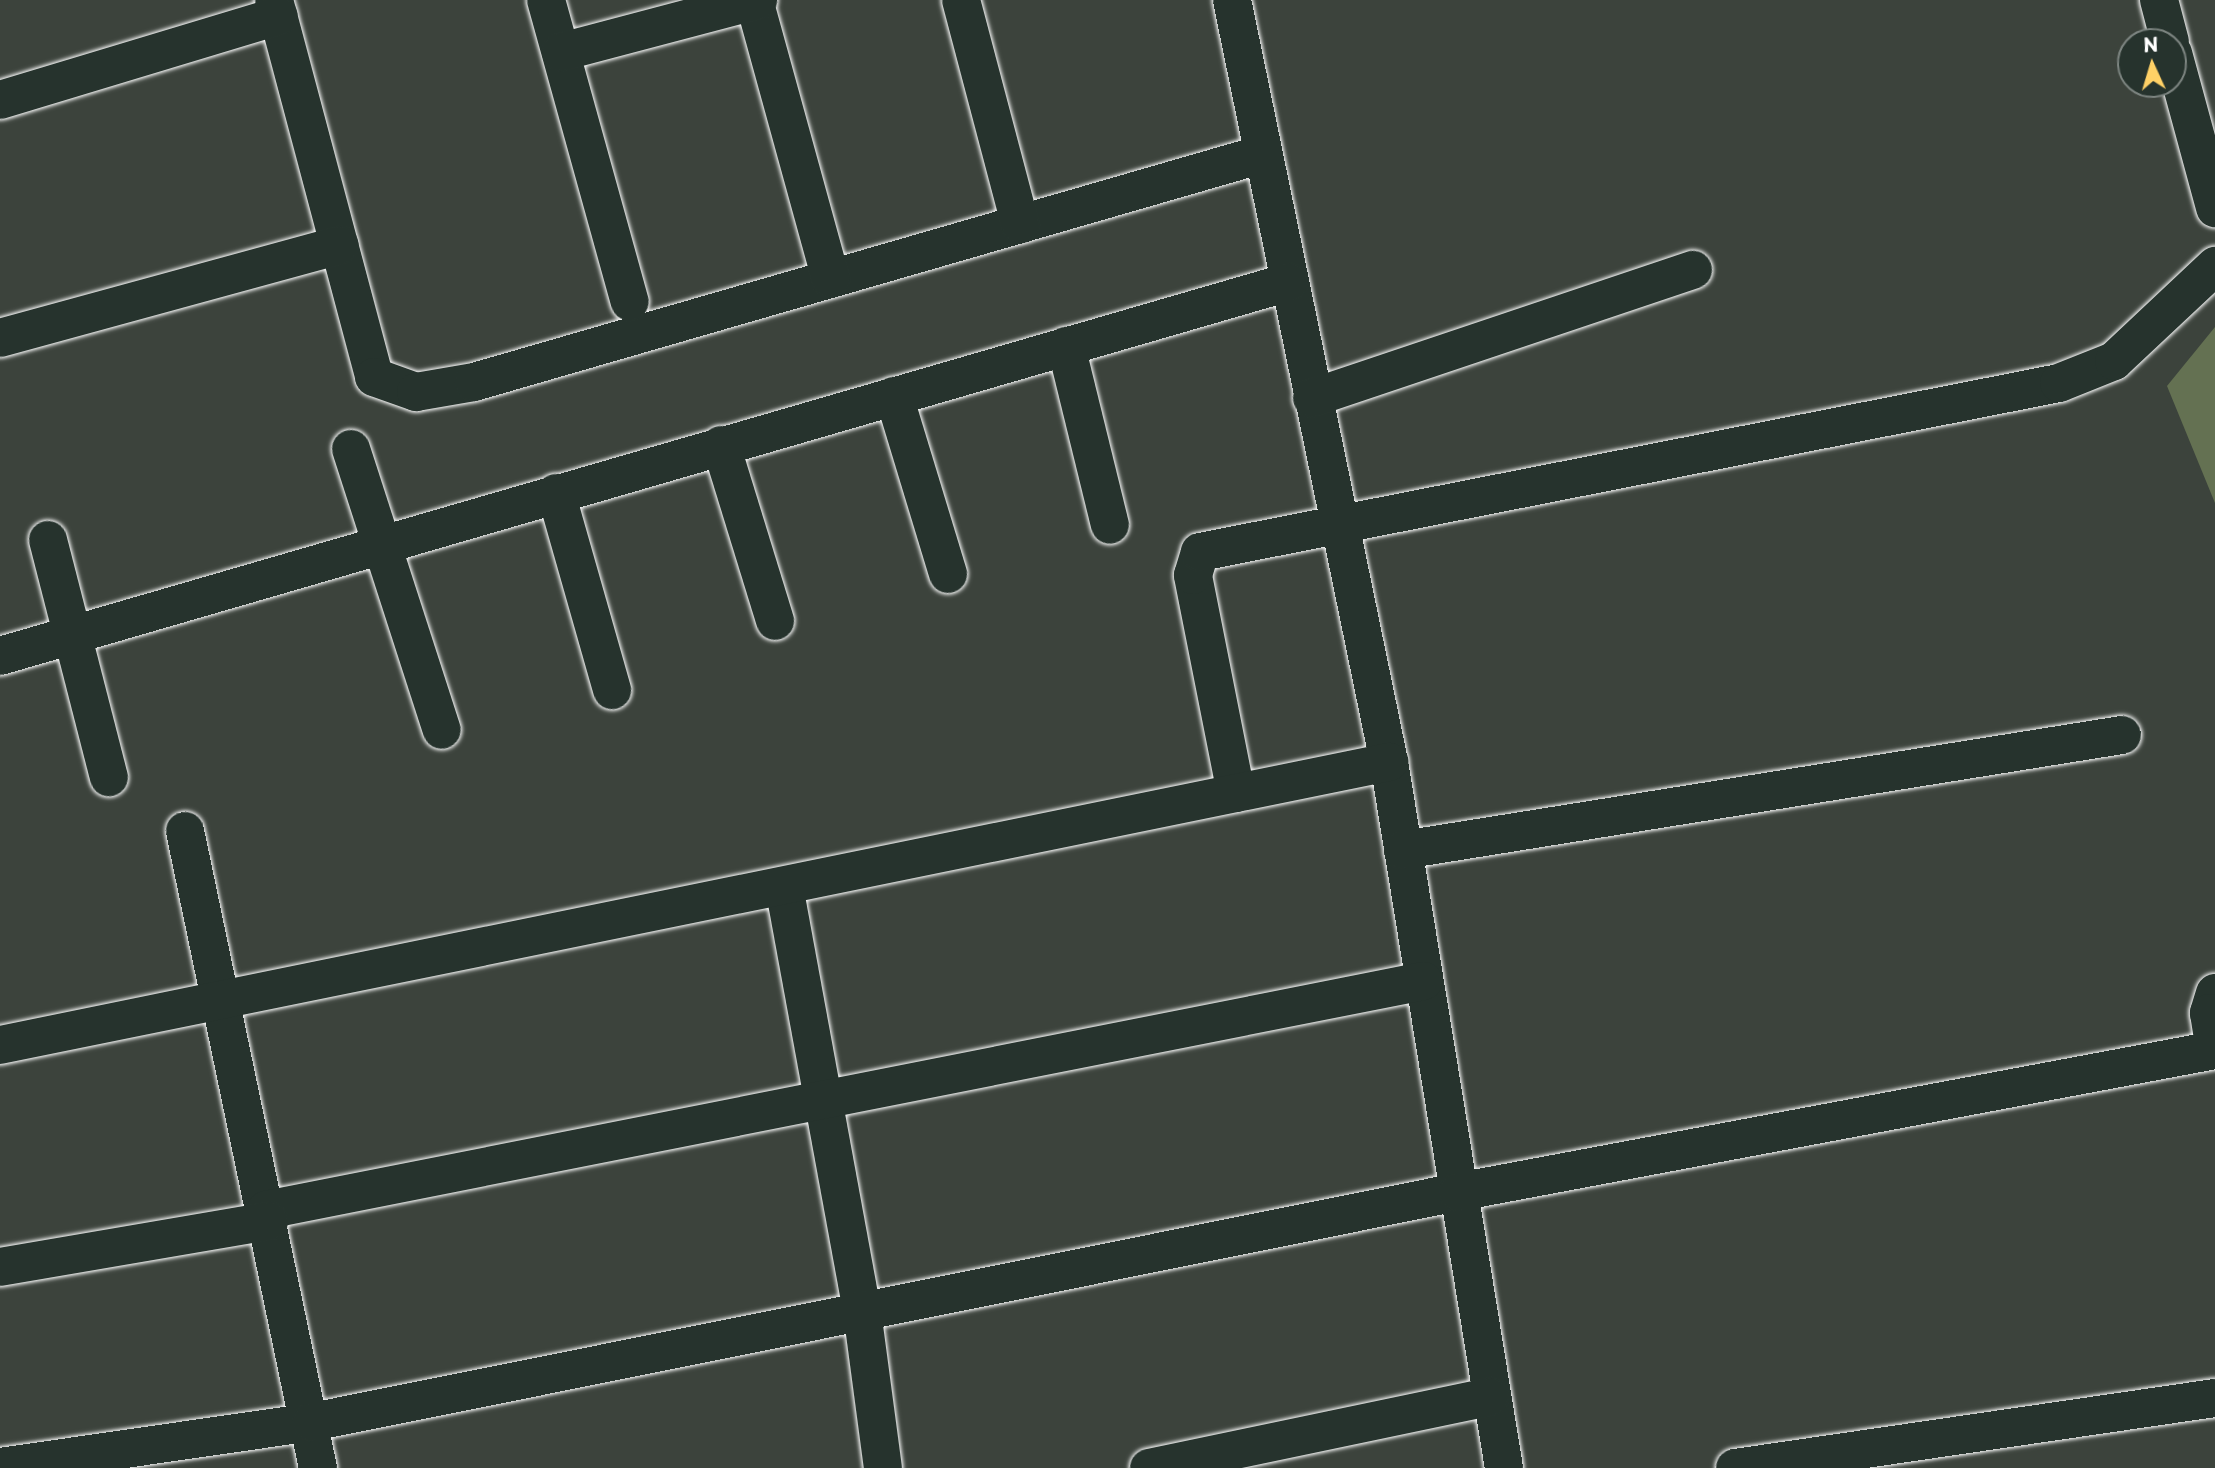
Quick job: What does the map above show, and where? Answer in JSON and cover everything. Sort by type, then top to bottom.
[{"type":"street","points":[[546,0],[630,302]]},
{"type":"street","points":[[561,52],[755,0],[831,279]]},
{"type":"street","points":[[961,0],[1020,225]]},
{"type":"street","points":[[1232,0],[1389,762],[1490,1397],[1504,1468]]},
{"type":"street","points":[[2159,0],[2166,28]]},
{"type":"street","points":[[0,100],[276,8],[374,377],[416,392],[474,382],[1263,154]]},
{"type":"street","points":[[2185,98],[2215,208]]},
{"type":"street","points":[[0,338],[339,245]]},
{"type":"street","points":[[1236,793],[1194,561],[1211,547],[1339,528],[2085,376],[2114,361],[2215,266]]},
{"type":"street","points":[[1312,398],[1693,270]]},
{"type":"street","points":[[0,656],[1289,282]]},
{"type":"street","points":[[1066,346],[1110,525]]},
{"type":"street","points":[[894,396],[948,574]]},
{"type":"street","points":[[721,445],[775,621]]},
{"type":"street","points":[[351,449],[442,730]]},
{"type":"street","points":[[556,493],[612,690]]},
{"type":"street","points":[[48,540],[109,777]]},
{"type":"street","points":[[1403,850],[2122,735]]},
{"type":"street","points":[[0,1045],[1389,762]]},
{"type":"street","points":[[185,831],[312,1422],[318,1468]]},
{"type":"street","points":[[784,886],[862,1311],[883,1468]]},
{"type":"street","points":[[0,1267],[1424,981]]},
{"type":"street","points":[[0,1467],[312,1422],[1458,1192],[2215,1049],[2209,1013],[2215,993]]},
{"type":"street","points":[[1149,1468],[1490,1397]]},
{"type":"street","points":[[1735,1468],[2215,1398]]},
{"type":"green space","points":[[2215,327],[2215,503],[2167,386]]}]
